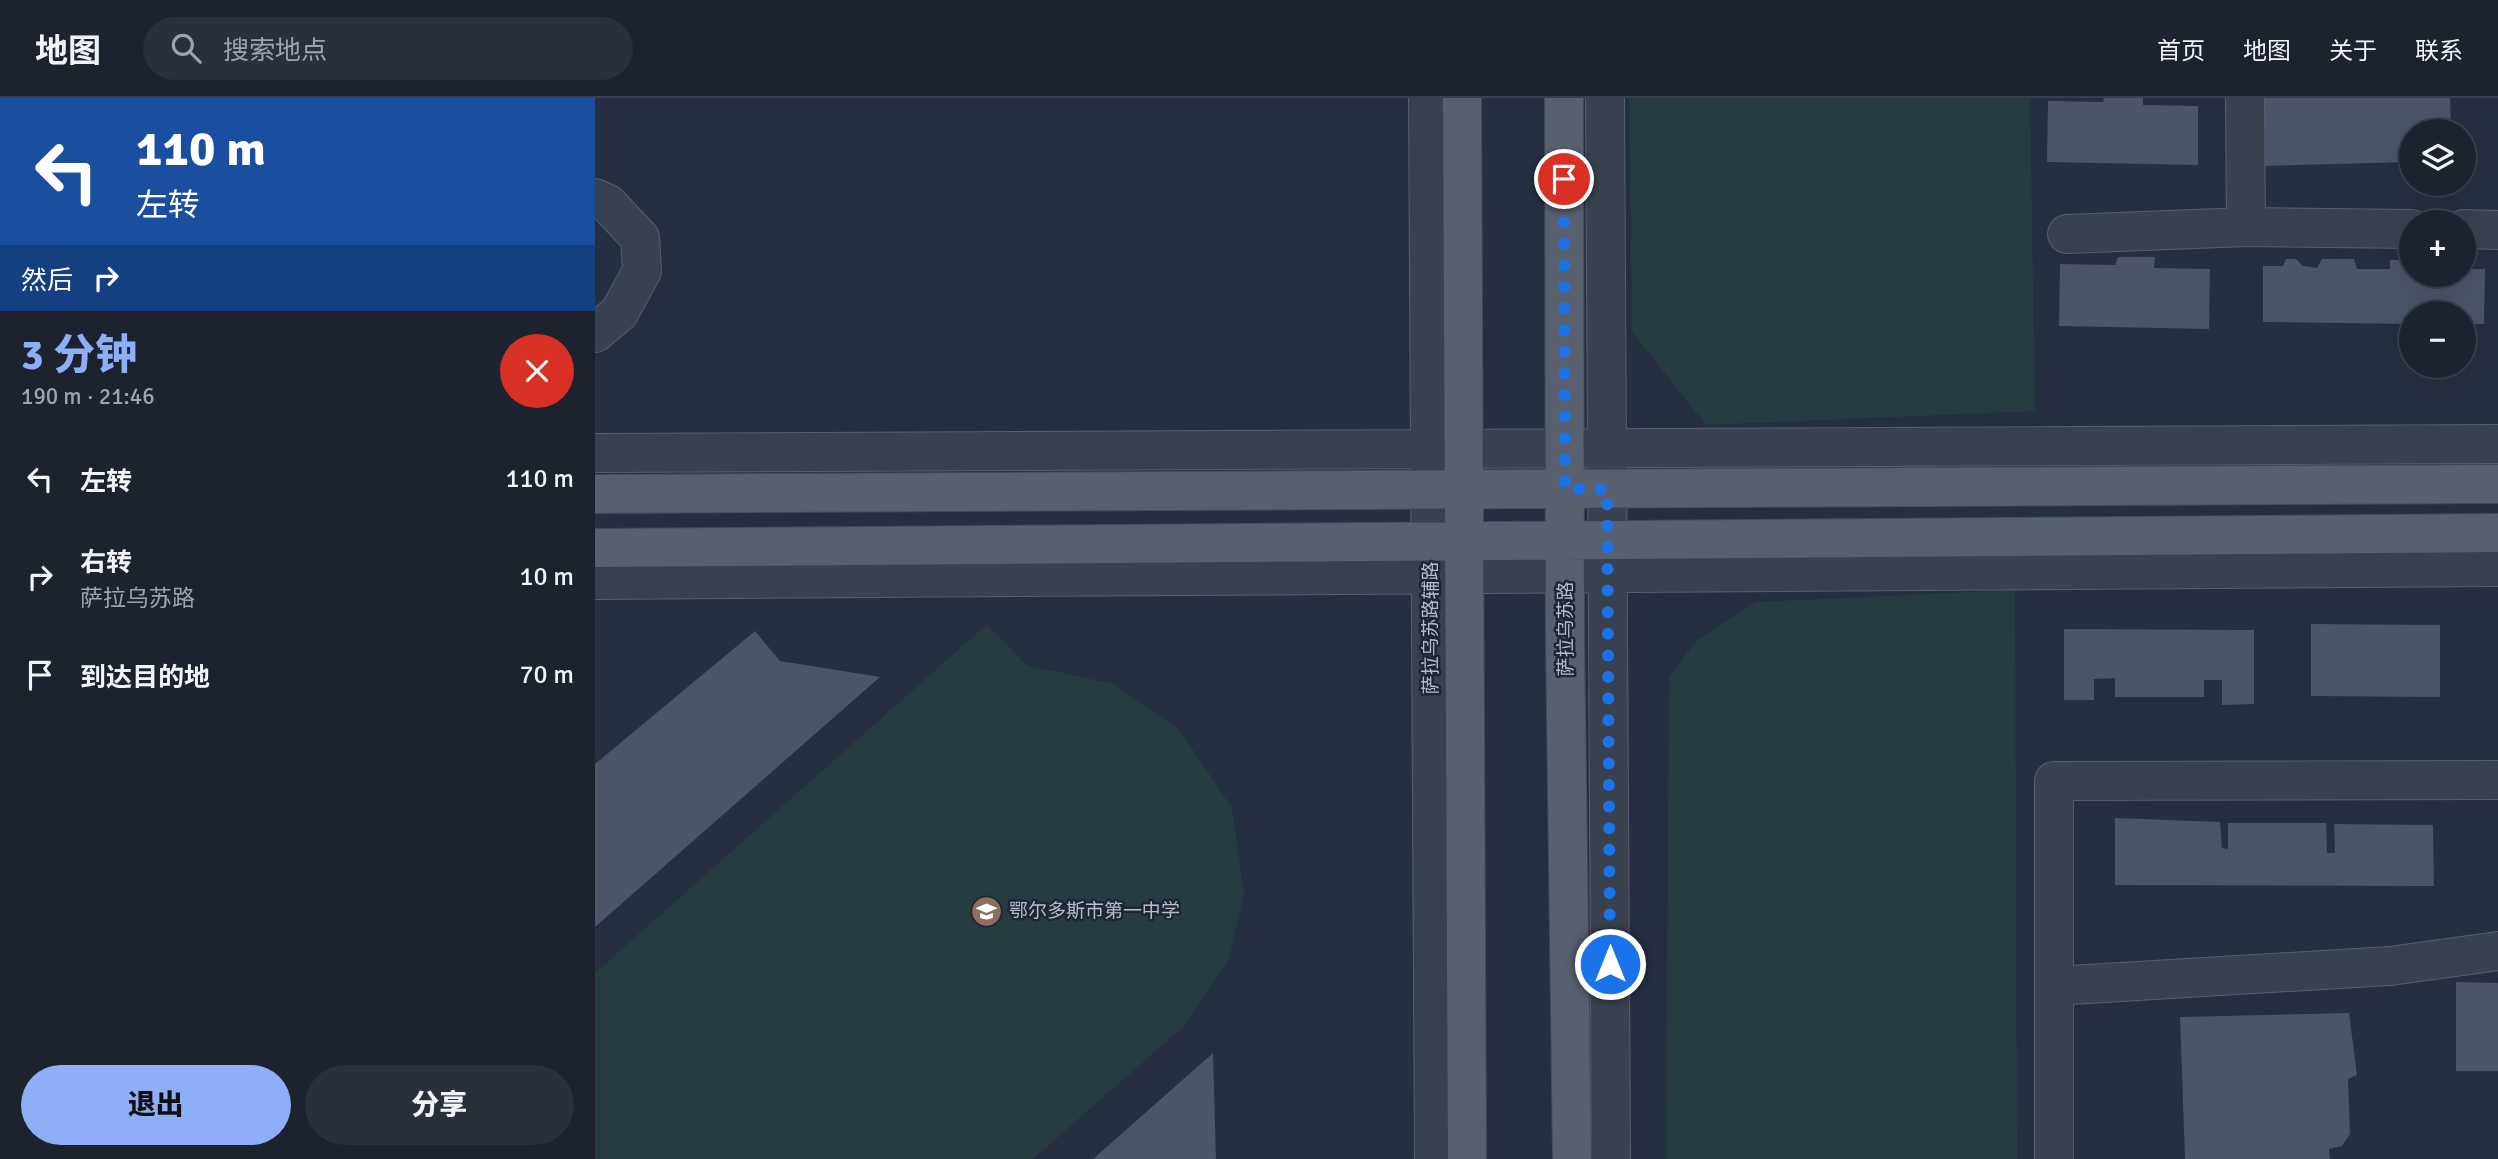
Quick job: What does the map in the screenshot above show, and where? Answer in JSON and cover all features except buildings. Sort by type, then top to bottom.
[{"type":"main road","points":[[1462,98],[1446,449],[1447,558],[1467,1159]]},
{"type":"main road","name":"萨拉乌苏路","points":[[1564,98],[1565,557],[1572,1159]]},
{"type":"main road","points":[[595,494],[2498,484]]},
{"type":"main road","points":[[1608,557],[2498,533]]},
{"type":"main road","points":[[595,548],[1447,558]]},
{"type":"street","points":[[1427,98],[1446,449]]},
{"type":"street","points":[[1605,98],[1611,1159]]},
{"type":"street","points":[[2245,98],[2246,227]]},
{"type":"street","points":[[595,198],[608,204],[640,238],[642,271],[619,313],[595,333]]},
{"type":"street","points":[[2067,233],[2246,227],[2399,229]]},
{"type":"street","points":[[2476,229],[2498,230]]},
{"type":"street","points":[[595,451],[2498,444]]},
{"type":"street","points":[[595,580],[1565,557],[2498,568]]},
{"type":"street","name":"萨拉乌苏路辅路","points":[[1434,1159],[1447,558]]},
{"type":"street","points":[[2054,1159],[2054,781],[2498,780]]},
{"type":"street","points":[[2054,986],[2390,966],[2498,951]]},
{"type":"green space","points":[[1629,98],[2030,98],[2035,411],[1706,425],[1632,332]]},
{"type":"green space","points":[[2015,590],[2017,1159],[1666,1159],[1669,677],[1697,640],[1756,602]]},
{"type":"green space","points":[[987,624],[1026,665],[1114,684],[1179,729],[1232,808],[1244,893],[1228,962],[1183,1027],[1033,1159],[595,1159],[595,973]]},
{"type":"place","name":"鄂尔多斯市第一中学","points":[[986,911]]},
{"type":"route","points":[[1564,179],[1565,489],[1607,489],[1610,964]]}]
